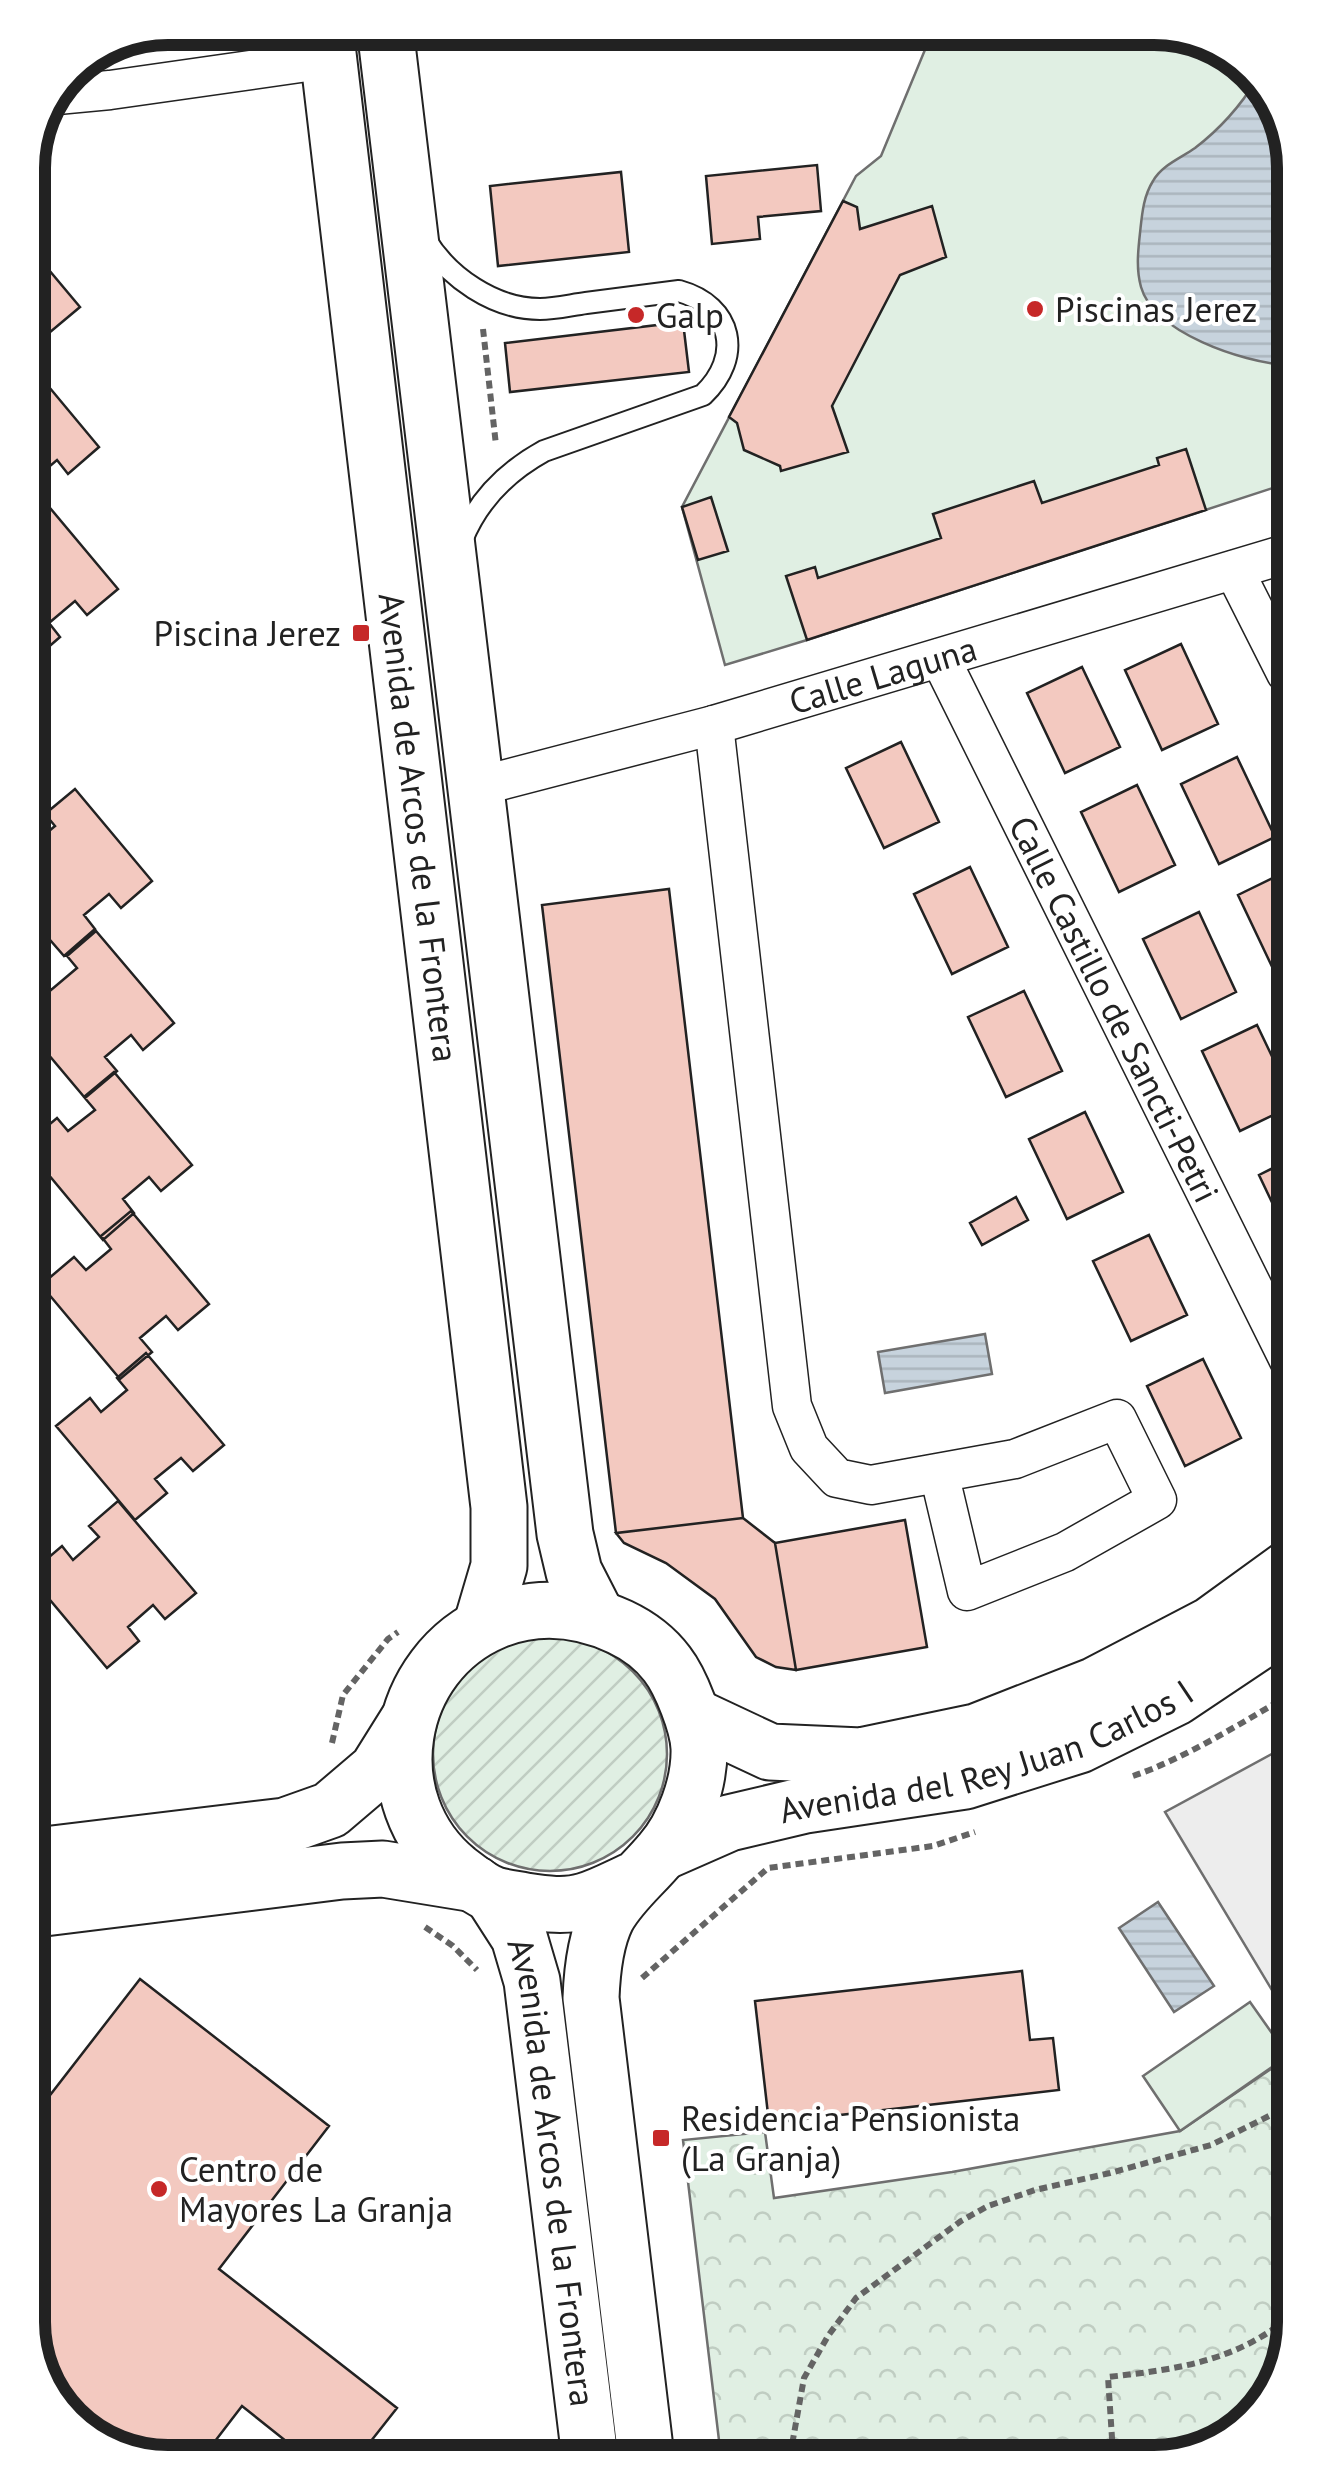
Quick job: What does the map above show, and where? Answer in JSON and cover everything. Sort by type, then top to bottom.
[{"type":"main road","name":"Avenida de Arcos de la Frontera","points":[[327,45],[499,1507],[499,1566],[480,1627]]},
{"type":"main road","name":"Avenida de Arcos de la Frontera","points":[[387,45],[565,1534],[574,1572],[596,1616]]},
{"type":"main road","name":"Avenida del Rey Juan Carlos I","points":[[693,1716],[770,1752],[861,1756],[976,1732],[1096,1685],[1212,1625],[1277,1577]]},
{"type":"main road","name":"Avenida de Arcos de la Frontera","points":[[588,2445],[532,1981],[519,1938],[484,1890],[444,1860],[423,1831],[410,1800],[404,1764],[408,1722],[424,1681],[447,1652],[480,1627],[514,1613],[549,1608],[596,1616],[636,1635],[668,1664],[693,1716],[699,1749],[693,1798],[648,1866],[606,1918],[592,1969],[590,1998],[645,2445]]},
{"type":"main road","name":"Avenida del Rey Juan Carlos I","points":[[648,1866],[729,1823],[805,1805],[965,1781],[1079,1745],[1176,1696],[1277,1629]]},
{"type":"main road","points":[[45,1855],[285,1826],[330,1810],[377,1770],[408,1722]]},
{"type":"main road","name":"Avenida de Arcos de la Frontera","points":[[484,1890],[551,1906],[584,1902],[648,1866]]},
{"type":"main road","points":[[45,1908],[383,1869],[484,1890]]},
{"type":"street","points":[[72,92],[317,45]]},
{"type":"street","name":"Calle Laguna","points":[[476,787],[714,725],[1277,557]]},
{"type":"street","points":[[1234,570],[1277,655]]},
{"type":"street","name":"Calle Castillo de Sancti-Petri","points":[[940,658],[1277,1336]]},
{"type":"street","points":[[714,725],[792,1406],[809,1448],[837,1478],[872,1485],[1015,1459],[1117,1420],[1157,1500],[1065,1552],[967,1591],[939,1473]]},
{"type":"lane","points":[[406,202],[429,246],[446,265],[478,290],[510,304],[539,309],[679,290],[707,303],[717,314],[728,342],[722,372],[703,395],[544,451],[500,481],[469,523],[452,581]]},
{"type":"path","points":[[478,290],[500,481]]},
{"type":"path","points":[[792,2445],[804,2378],[856,2298],[960,2221],[988,2206],[1035,2190],[1211,2145],[1277,2112]]},
{"type":"path","points":[[1113,2445],[1108,2376],[1165,2370],[1229,2354],[1277,2327]]},
{"type":"green space","name":"Piscinas Jerez","points":[[927,45],[1162,45],[1193,52],[1229,70],[1252,93],[1268,121],[1275,144],[1277,487],[725,665],[682,507],[856,176],[881,156]]},
{"type":"green space","points":[[550,1637],[595,1646],[633,1671],[658,1709],[667,1754],[658,1799],[633,1837],[595,1862],[550,1871],[505,1862],[467,1837],[442,1799],[433,1754],[442,1709],[467,1671],[505,1646]]},
{"type":"green space","points":[[1250,2002],[1277,2040],[1277,2064],[1180,2131],[1143,2076]]},
{"type":"green space","points":[[1277,2065],[1276,2338],[1256,2390],[1229,2420],[1201,2436],[1154,2445],[720,2445],[683,2140],[765,2132],[774,2198],[952,2172],[1180,2131]]},
{"type":"shaded area","points":[[1249,90],[1268,121],[1275,144],[1277,364],[1224,351],[1181,331],[1149,303],[1138,274],[1142,213],[1153,181],[1167,166],[1195,148]]},
{"type":"shaded area","points":[[985,1334],[992,1374],[885,1393],[878,1352]]},
{"type":"shaded area","points":[[1277,1751],[1277,1998],[1165,1812]]},
{"type":"shaded area","points":[[1158,1902],[1214,1986],[1174,2012],[1119,1928]]},
{"type":"building","points":[[817,165],[821,211],[758,217],[760,239],[712,244],[706,176]]},
{"type":"building","points":[[621,172],[629,252],[498,266],[490,186]]},
{"type":"building","points":[[843,201],[857,207],[860,229],[932,206],[946,257],[900,275],[832,406],[848,452],[781,471],[780,466],[744,450],[737,423],[729,417]]},
{"type":"building","points":[[45,265],[80,307],[49,333],[45,328]]},
{"type":"building","points":[[683,322],[689,372],[510,392],[505,343]]},
{"type":"building","points":[[45,382],[99,447],[68,474],[57,460],[45,470]]},
{"type":"building","points":[[1186,449],[1206,510],[807,640],[786,576],[815,567],[818,578],[941,538],[933,514],[1034,481],[1042,503],[1159,465],[1157,458]]},
{"type":"building","points":[[711,497],[728,551],[698,560],[682,507]]},
{"type":"building","points":[[45,502],[118,589],[87,615],[75,601],[49,623],[60,637],[45,650]]},
{"type":"building","points":[[1181,644],[1218,724],[1162,750],[1125,670]]},
{"type":"building","points":[[1082,667],[1120,747],[1065,773],[1027,693]]},
{"type":"building","points":[[901,742],[939,822],[884,848],[846,768]]},
{"type":"building","points":[[1237,757],[1275,837],[1219,864],[1181,784]]},
{"type":"building","points":[[1137,785],[1175,865],[1119,892],[1081,812]]},
{"type":"building","points":[[75,789],[152,881],[121,908],[109,894],[84,915],[95,929],[64,956],[45,934],[45,834],[55,826],[45,814]]},
{"type":"building","points":[[970,867],[1008,947],[952,974],[914,894]]},
{"type":"building","points":[[1277,876],[1276,975],[1238,895]]},
{"type":"building","points":[[669,889],[743,1518],[616,1533],[542,905]]},
{"type":"building","points":[[1199,912],[1236,992],[1181,1019],[1143,939]]},
{"type":"building","points":[[96,931],[174,1023],[143,1050],[131,1035],[105,1057],[117,1071],[85,1098],[45,1050],[45,983],[51,990],[77,968],[67,956]]},
{"type":"building","points":[[1024,991],[1062,1071],[1006,1097],[968,1017]]},
{"type":"building","points":[[1257,1025],[1277,1067],[1277,1113],[1240,1131],[1202,1051]]},
{"type":"building","points":[[114,1072],[192,1165],[161,1191],[149,1177],[123,1199],[134,1213],[103,1240],[45,1170],[45,1128],[57,1118],[68,1131],[95,1110],[84,1097]]},
{"type":"building","points":[[1085,1112],[1123,1192],[1067,1219],[1029,1139]]},
{"type":"building","points":[[1277,1166],[1277,1213],[1259,1175]]},
{"type":"building","points":[[1016,1197],[1028,1220],[982,1245],[970,1223]]},
{"type":"building","points":[[131,1211],[209,1304],[178,1330],[166,1316],[140,1338],[152,1352],[120,1379],[45,1290],[45,1282],[74,1257],[86,1270],[111,1249],[101,1236]]},
{"type":"building","points":[[1149,1235],[1187,1315],[1131,1341],[1093,1261]]},
{"type":"building","points":[[146,1353],[224,1445],[193,1471],[181,1458],[155,1479],[167,1493],[135,1520],[56,1426],[90,1398],[101,1412],[127,1390],[117,1378]]},
{"type":"building","points":[[1203,1359],[1241,1438],[1185,1466],[1147,1386]]},
{"type":"building","points":[[118,1501],[196,1593],[165,1619],[153,1605],[128,1627],[139,1641],[107,1668],[45,1594],[45,1560],[62,1546],[73,1560],[99,1537],[89,1526]]},
{"type":"building","points":[[743,1518],[775,1543],[796,1670],[776,1667],[756,1657],[715,1599],[666,1563],[624,1543],[616,1533]]},
{"type":"building","points":[[905,1520],[927,1647],[796,1670],[775,1543]]},
{"type":"building","points":[[1022,1971],[1030,2040],[1053,2038],[1059,2090],[769,2123],[755,2001]]},
{"type":"building","name":"Centro de Mayores La Granja","points":[[140,1979],[329,2126],[219,2269],[397,2408],[368,2445],[291,2445],[242,2406],[212,2445],[160,2445],[121,2436],[81,2409],[54,2369],[47,2346],[45,2102]]},
{"type":"place","name":"Piscinas Jerez","points":[[1035,309]]},
{"type":"place","name":"Galp","points":[[636,315]]},
{"type":"place","name":"Piscina Jerez","points":[[361,633]]},
{"type":"place","name":"Residencia Pensionista (La Granja)","points":[[661,2138]]},
{"type":"place","name":"Centro de Mayores La Granja","points":[[159,2189]]}]
